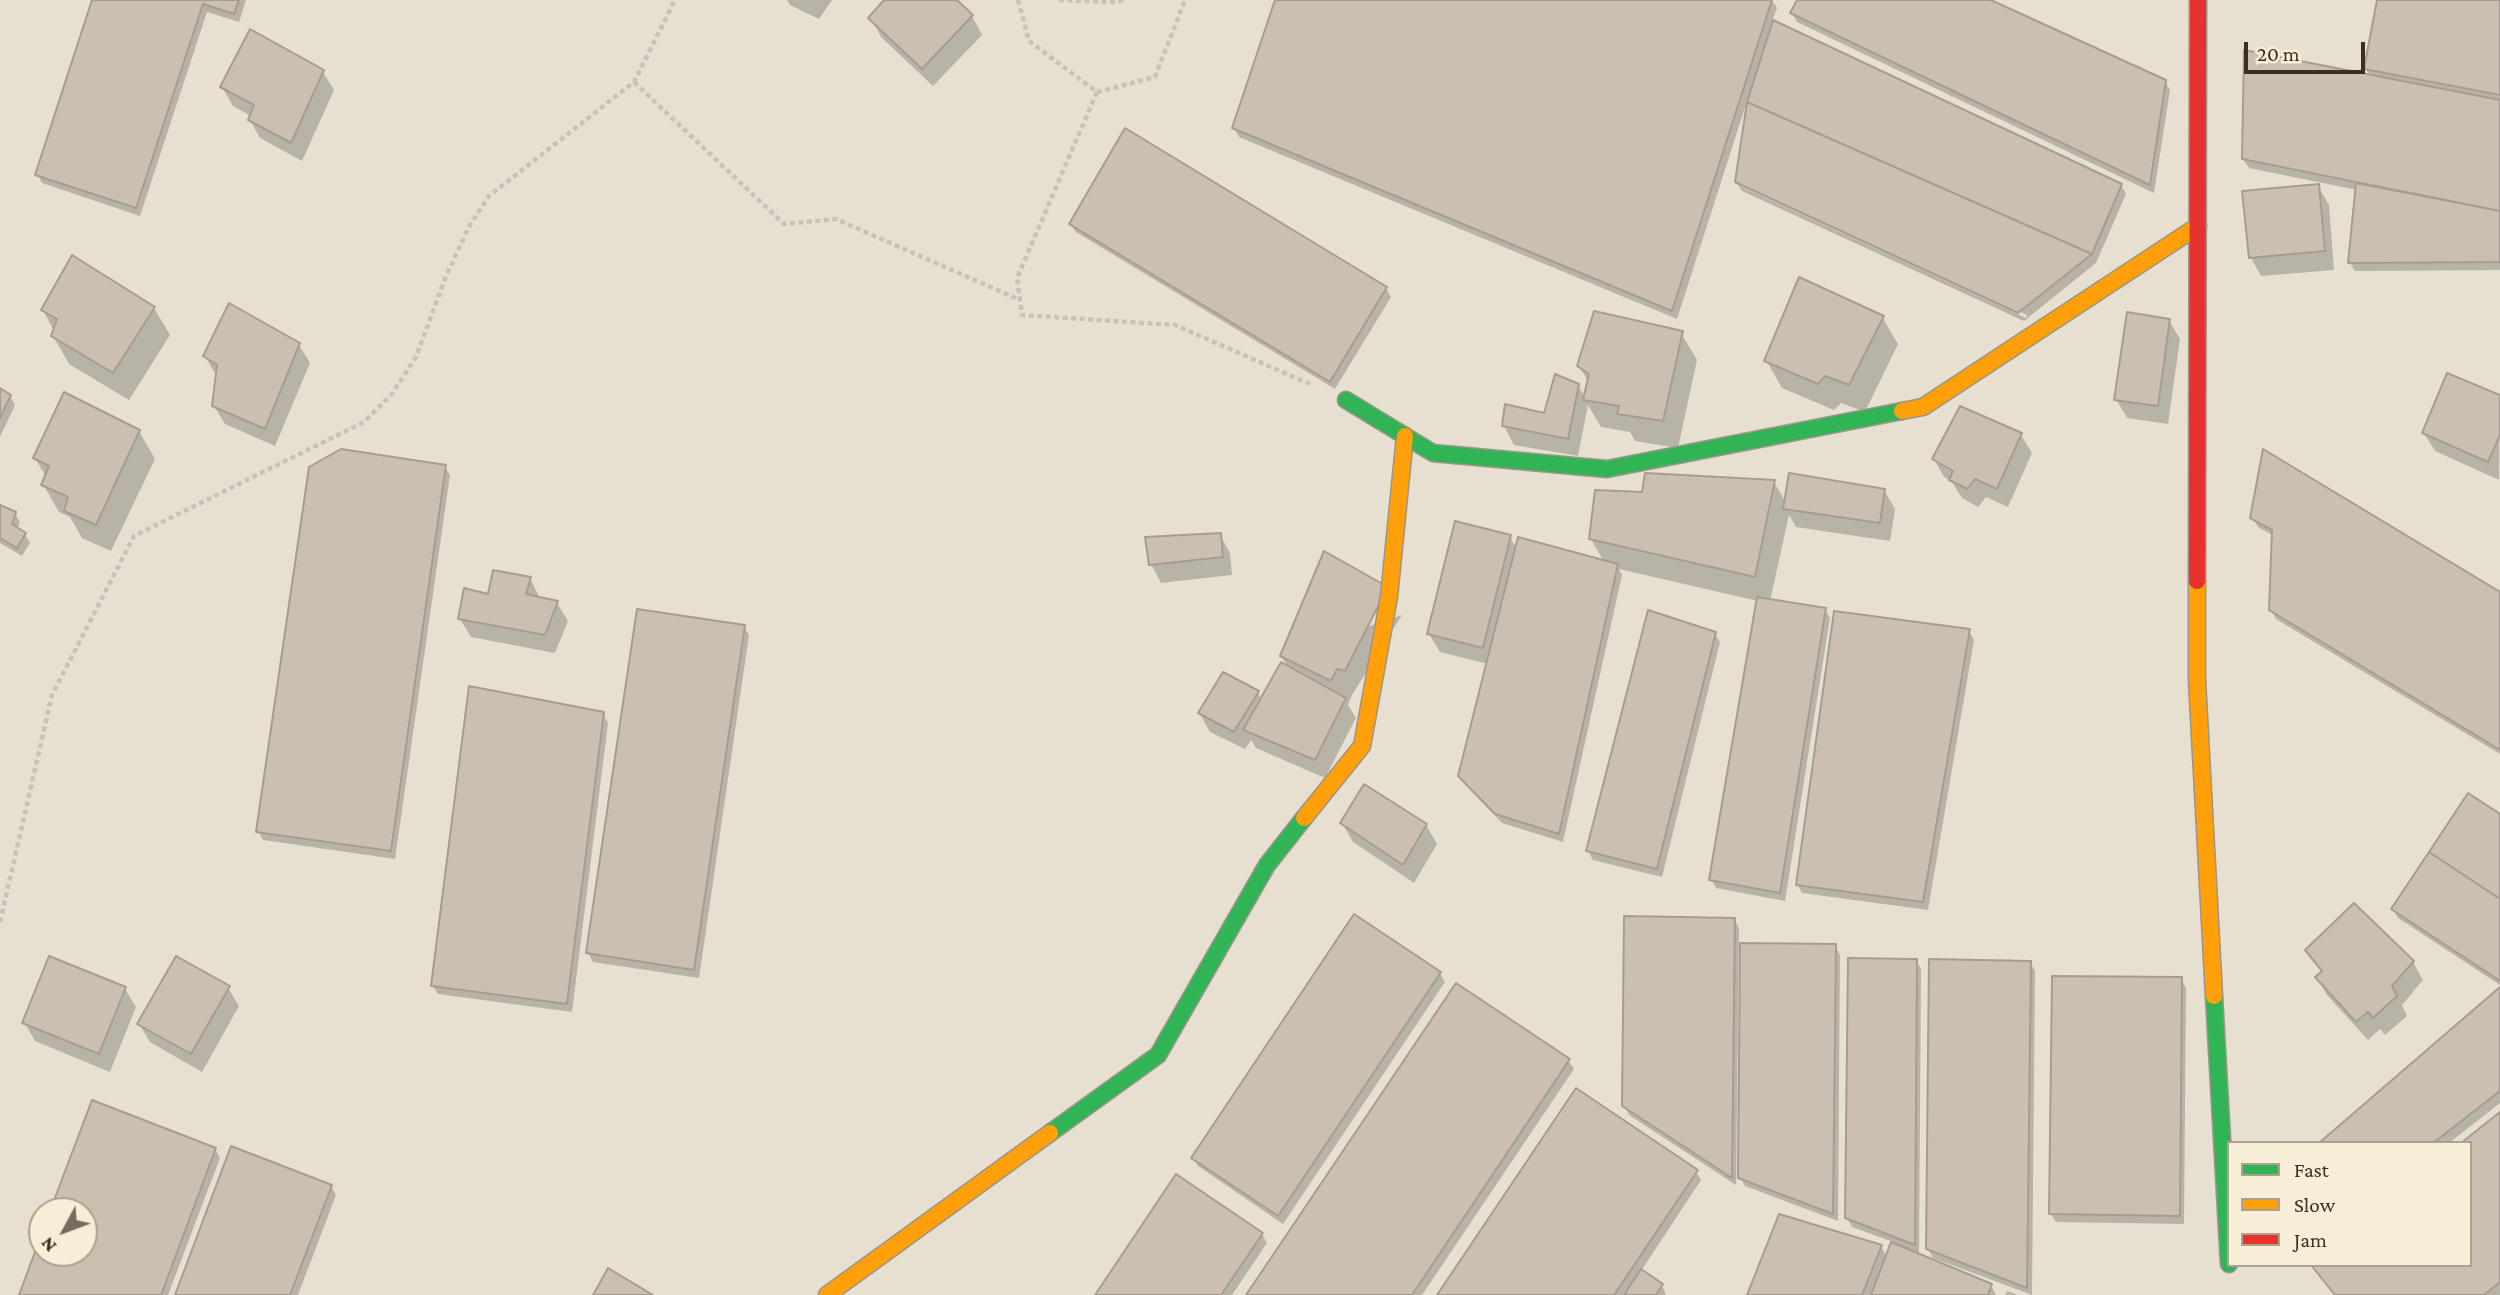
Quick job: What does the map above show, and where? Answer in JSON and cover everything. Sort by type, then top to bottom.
[{"type":"street","points":[[2198,0],[2197,680],[2227,1231]]},
{"type":"street","points":[[1346,400],[1433,453],[1607,469],[1923,407],[2198,226]]},
{"type":"street","points":[[827,1295],[1158,1055],[1267,865],[1362,746],[1389,597],[1405,436]]},
{"type":"path","points":[[0,922],[52,695],[134,536],[364,422],[392,394],[416,357],[470,225],[489,196],[634,82],[676,0]]},
{"type":"path","points":[[1018,0],[1029,41],[1097,92]]},
{"type":"path","points":[[1059,0],[1124,0]]},
{"type":"path","points":[[1097,92],[1155,77],[1185,0]]},
{"type":"path","points":[[634,82],[784,224],[836,219],[1020,300]]},
{"type":"path","points":[[1097,92],[1017,278],[1022,315],[1175,325],[1346,400]]},
{"type":"building","points":[[92,0],[239,0],[234,14],[203,4],[136,208],[35,175]]},
{"type":"building","points":[[884,0],[957,0],[973,15],[922,69],[868,18]]},
{"type":"building","points":[[1275,0],[1772,0],[1672,311],[1232,128]]},
{"type":"building","points":[[1797,0],[1991,0],[2166,80],[2150,185],[1790,13]]},
{"type":"building","points":[[2377,0],[2500,0],[2500,95],[2364,69]]},
{"type":"building","points":[[1773,20],[2122,184],[2092,254],[1747,102]]},
{"type":"building","points":[[250,29],[324,70],[291,143],[248,120],[254,105],[220,87]]},
{"type":"building","points":[[2244,50],[2500,100],[2500,211],[2242,159]]},
{"type":"building","points":[[1747,102],[2092,254],[2018,313],[1735,182]]},
{"type":"building","points":[[1125,128],[1387,287],[1330,382],[1069,224]]},
{"type":"building","points":[[2356,183],[2500,211],[2500,262],[2348,263]]},
{"type":"building","points":[[2319,184],[2325,251],[2249,258],[2242,191]]},
{"type":"building","points":[[72,255],[155,307],[113,373],[51,336],[57,319],[41,310]]},
{"type":"building","points":[[1799,277],[1884,316],[1849,385],[1825,376],[1818,384],[1764,361]]},
{"type":"building","points":[[229,303],[300,343],[265,429],[212,406],[217,365],[203,356]]},
{"type":"building","points":[[1594,311],[1683,331],[1663,421],[1617,414],[1619,406],[1583,400],[1589,374],[1577,366]]},
{"type":"building","points":[[2127,312],[2170,319],[2158,406],[2114,400]]},
{"type":"building","points":[[2447,373],[2500,395],[2500,435],[2488,462],[2422,433]]},
{"type":"building","points":[[1555,374],[1579,384],[1568,439],[1502,426],[1505,404],[1544,413]]},
{"type":"building","points":[[0,388],[11,395],[0,418]]},
{"type":"building","points":[[64,392],[140,430],[96,525],[64,511],[68,497],[41,485],[49,466],[33,458]]},
{"type":"building","points":[[1960,406],[2022,433],[1997,489],[1975,479],[1967,489],[1949,480],[1953,471],[1932,459]]},
{"type":"building","points":[[341,449],[446,465],[391,851],[256,832],[309,467]]},
{"type":"building","points":[[2263,449],[2500,592],[2500,750],[2269,610],[2272,530],[2250,518]]},
{"type":"building","points":[[1645,473],[1775,480],[1755,577],[1589,539],[1595,490],[1642,492]]},
{"type":"building","points":[[1789,473],[1885,489],[1880,523],[1783,509]]},
{"type":"building","points":[[0,505],[16,512],[12,524],[26,533],[17,548],[0,538]]},
{"type":"building","points":[[1455,521],[1511,535],[1483,648],[1427,634]]},
{"type":"building","points":[[1221,533],[1223,557],[1149,565],[1145,537]]},
{"type":"building","points":[[1518,537],[1618,564],[1559,834],[1495,814],[1458,776]]},
{"type":"building","points":[[1324,551],[1388,587],[1345,671],[1337,669],[1331,681],[1280,656]]},
{"type":"building","points":[[493,570],[531,577],[526,594],[558,601],[545,635],[458,619],[464,588],[488,594]]},
{"type":"building","points":[[1757,597],[1826,608],[1780,893],[1709,880]]},
{"type":"building","points":[[637,609],[745,625],[694,970],[586,953]]},
{"type":"building","points":[[1648,610],[1716,632],[1657,869],[1586,851]]},
{"type":"building","points":[[1834,611],[1970,629],[1923,902],[1796,885]]},
{"type":"building","points":[[1281,662],[1346,698],[1315,760],[1243,730]]},
{"type":"building","points":[[1223,672],[1259,691],[1234,732],[1198,713]]},
{"type":"building","points":[[469,686],[604,712],[567,1004],[431,986]]},
{"type":"building","points":[[1364,784],[1427,824],[1403,865],[1340,823]]},
{"type":"building","points":[[2468,793],[2500,814],[2500,899],[2429,852]]},
{"type":"building","points":[[2429,852],[2500,899],[2500,981],[2391,909]]},
{"type":"building","points":[[2354,903],[2414,961],[2392,986],[2397,996],[2373,1018],[2368,1012],[2356,1022],[2315,977],[2322,971],[2305,950]]},
{"type":"building","points":[[1354,914],[1441,972],[1278,1216],[1191,1158]]},
{"type":"building","points":[[1624,916],[1735,918],[1732,1178],[1622,1106]]},
{"type":"building","points":[[1740,943],[1836,944],[1833,1214],[1738,1178]]},
{"type":"building","points":[[49,956],[126,987],[99,1054],[22,1023]]},
{"type":"building","points":[[176,956],[230,986],[191,1054],[137,1024]]},
{"type":"building","points":[[1848,958],[1917,959],[1915,1245],[1845,1218]]},
{"type":"building","points":[[1929,959],[2031,961],[2027,1288],[1926,1249]]},
{"type":"building","points":[[2052,976],[2182,977],[2180,1216],[2049,1214]]},
{"type":"building","points":[[1456,983],[1570,1059],[1412,1295],[1246,1295]]},
{"type":"building","points":[[2500,987],[2500,1091],[2436,1141],[2321,1141]]},
{"type":"building","points":[[1576,1088],[1698,1170],[1614,1295],[1437,1295]]},
{"type":"building","points":[[92,1100],[216,1148],[161,1295],[19,1295],[29,1267],[98,1267],[98,1197],[55,1197]]},
{"type":"building","points":[[2500,1112],[2500,1282],[2484,1295],[2335,1295],[2313,1267],[2472,1267],[2472,1141],[2464,1141]]},
{"type":"building","points":[[231,1146],[332,1185],[290,1295],[175,1295]]},
{"type":"building","points":[[1176,1174],[1263,1233],[1221,1295],[1095,1295]]},
{"type":"building","points":[[1779,1214],[1882,1245],[1862,1295],[1747,1295]]},
{"type":"building","points":[[1891,1242],[1992,1284],[1988,1295],[1871,1295]]},
{"type":"building","points":[[608,1268],[653,1295],[593,1295]]},
{"type":"building","points":[[1641,1269],[1663,1284],[1656,1295],[1624,1295]]},
{"type":"traffic: fast","points":[[1346,400],[1433,453],[1607,469],[1902,411]]},
{"type":"traffic: fast","points":[[1050,1133],[1158,1055],[1267,865],[1304,818]]},
{"type":"traffic: fast","points":[[2214,996],[2227,1228]]},
{"type":"traffic: slow","points":[[1902,411],[1923,407],[2198,226]]},
{"type":"traffic: slow","points":[[1304,818],[1362,746],[1389,597],[1405,436]]},
{"type":"traffic: slow","points":[[2197,581],[2197,680],[2214,996]]},
{"type":"traffic: slow","points":[[827,1295],[1050,1133]]},
{"type":"traffic: jam","points":[[2197,581],[2198,0]]}]
